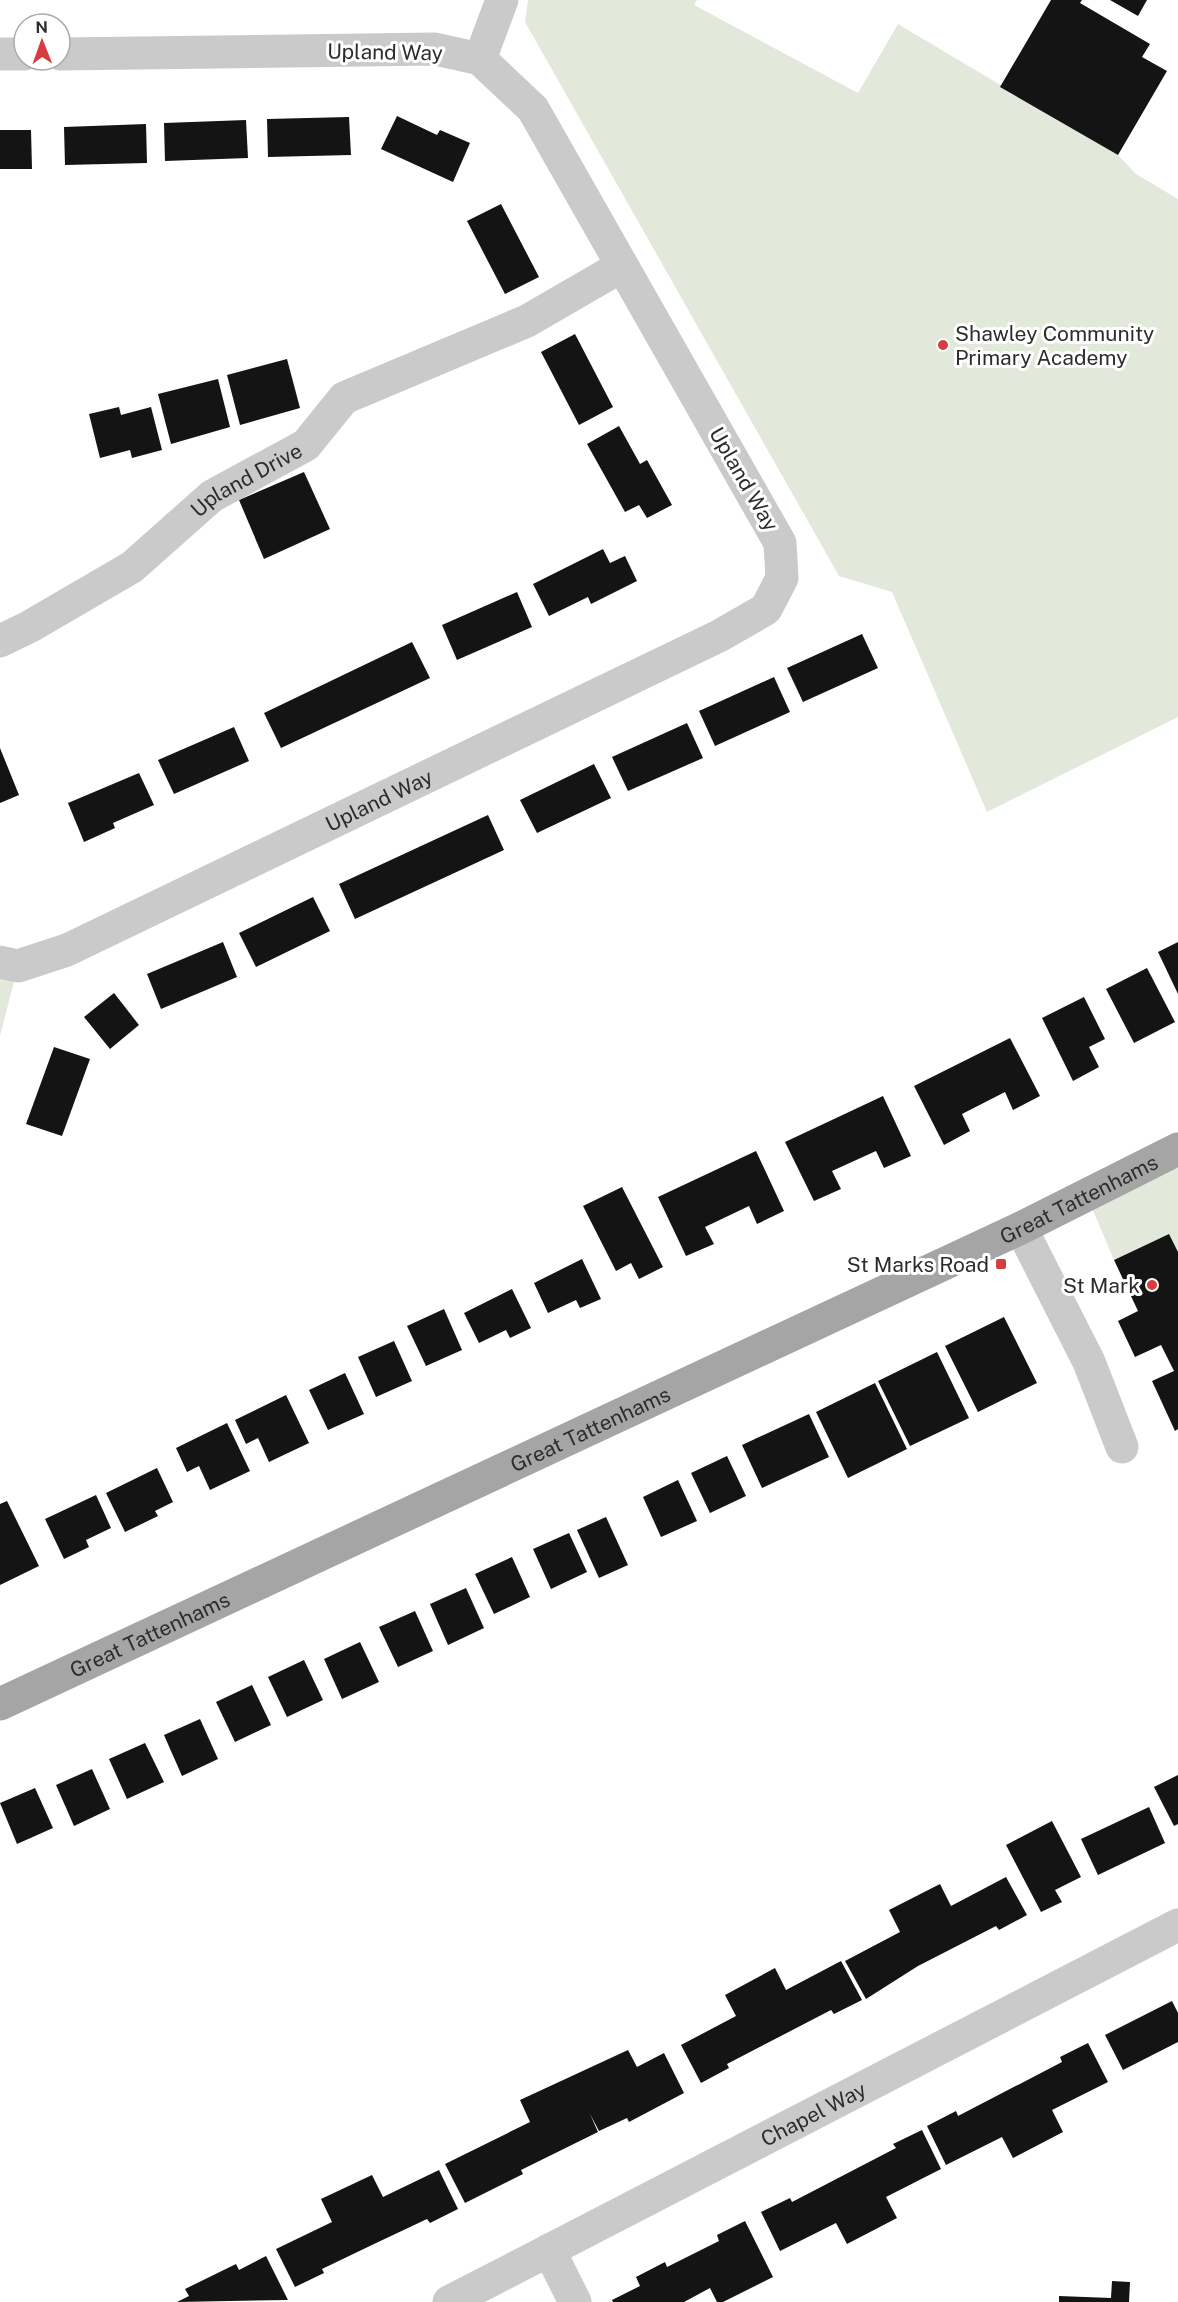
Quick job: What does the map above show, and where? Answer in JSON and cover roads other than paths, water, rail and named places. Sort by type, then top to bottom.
[{"type":"main road","name":"Great Tattenhams","points":[[0,1704],[1021,1228],[1178,1149]]},
{"type":"street","points":[[480,59],[502,0]]},
{"type":"street","name":"Upland Way","points":[[0,962],[18,966],[67,950],[719,636],[766,609],[782,578],[780,543],[533,109],[480,59],[435,49],[72,54]]},
{"type":"street","name":"Upland Drive","points":[[0,641],[29,627],[132,567],[212,496],[306,445],[344,398],[527,321],[622,266]]},
{"type":"street","points":[[1021,1228],[1089,1362],[1122,1447]]},
{"type":"street","name":"Chapel Way","points":[[448,2302],[1178,1925]]},
{"type":"street","points":[[549,2250],[575,2302]]},
{"type":"place","name":"Shawley Community Primary Academy","points":[[943,345]]},
{"type":"place","name":"St Marks Road","points":[[1001,1264]]},
{"type":"place","name":"St Mark","points":[[1152,1285]]}]
